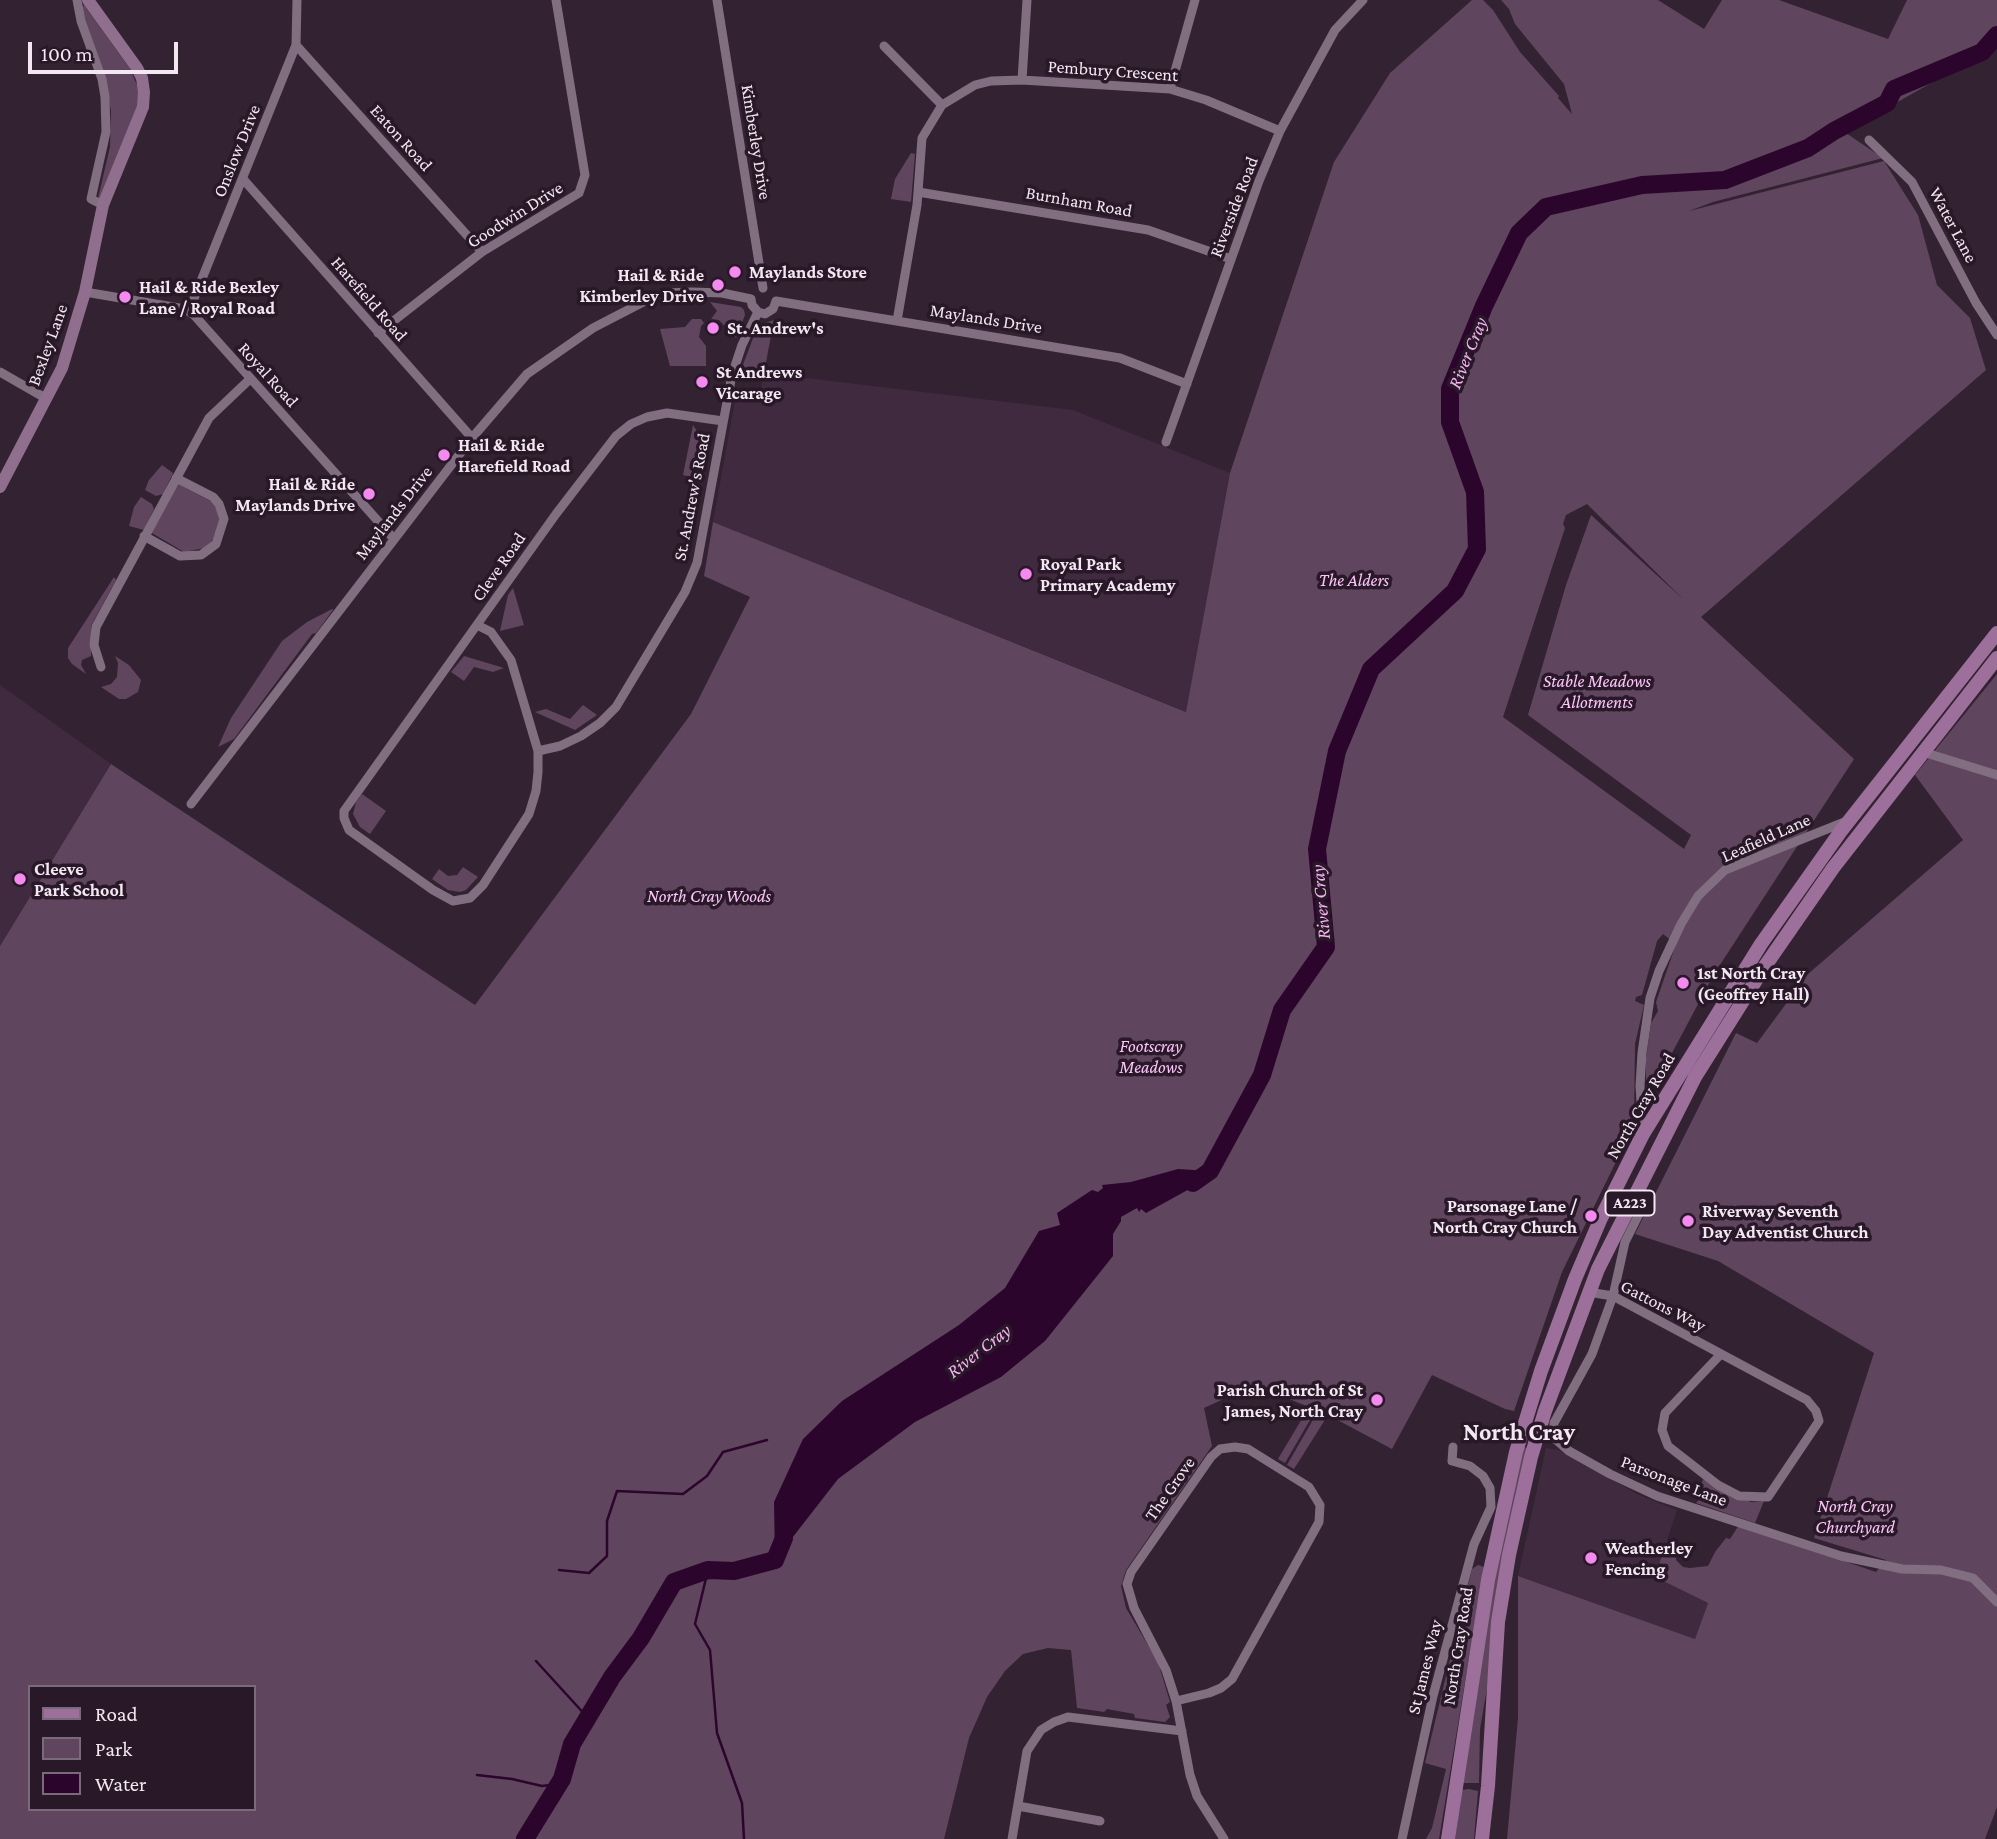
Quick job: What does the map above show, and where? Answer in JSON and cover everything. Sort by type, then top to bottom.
[{"type":"main road","name":"North Cray Road","points":[[1448,1839],[1488,1580],[1516,1452],[1575,1279],[1601,1218],[1643,1134],[1761,944],[1850,820],[1997,633]]},
{"type":"main road","name":"North Cray Road","points":[[1482,1839],[1498,1622],[1509,1555],[1531,1457],[1588,1292],[1642,1178],[1695,1077],[1763,969],[1833,868],[1997,658]]},
{"type":"street","name":"Bexley Lane","points":[[77,0],[81,21],[102,79],[105,97],[106,132],[91,199],[103,205]]},
{"type":"street","name":"Bexley Lane","points":[[0,487],[62,368],[85,292],[103,205],[138,119],[144,92],[137,68],[88,0]]},
{"type":"street","name":"Onslow Drive","points":[[189,311],[296,45],[297,0]]},
{"type":"street","name":"Goodwin Drive","points":[[378,333],[482,252],[575,198],[579,193],[585,180],[556,0]]},
{"type":"street","name":"Kimberley Drive","points":[[718,0],[763,288]]},
{"type":"street","points":[[1022,80],[1027,0]]},
{"type":"street","points":[[1170,89],[1195,0]]},
{"type":"street","name":"Riverside Road","points":[[1166,442],[1280,131],[1335,30],[1363,0]]},
{"type":"street","name":"Eaton Road","points":[[296,45],[482,252]]},
{"type":"street","points":[[884,46],[942,105]]},
{"type":"street","name":"Pembury Crescent","points":[[897,321],[919,192],[922,138],[942,105],[975,86],[991,81],[1022,80],[1170,89],[1206,100],[1280,131]]},
{"type":"street","name":"Water Lane","points":[[1869,140],[1912,182],[1976,303],[1997,335]]},
{"type":"street","name":"Harefield Road","points":[[243,179],[471,438]]},
{"type":"street","name":"Burnham Road","points":[[919,192],[1148,230],[1231,259]]},
{"type":"street","points":[[763,288],[772,292],[776,301],[773,310],[765,314],[752,306],[751,299],[756,291],[763,288]]},
{"type":"street","points":[[85,292],[189,311]]},
{"type":"street","name":"Maylands Drive","points":[[191,804],[471,438],[527,374],[593,328],[632,306],[666,293],[722,293],[751,299]]},
{"type":"street","name":"Maylands Drive","points":[[776,301],[1119,358],[1187,384]]},
{"type":"street","name":"Royal Road","points":[[189,311],[394,539]]},
{"type":"street","name":"St. Andrew's Road","points":[[538,751],[560,746],[581,736],[600,723],[616,707],[685,592],[698,563],[732,375],[742,345],[758,312]]},
{"type":"street","points":[[0,372],[47,399]]},
{"type":"street","points":[[101,667],[94,645],[95,630],[209,418],[250,379]]},
{"type":"street","name":"Cleve Road","points":[[538,751],[536,791],[529,814],[478,892],[460,901],[453,901],[433,890],[349,830],[344,818],[344,811],[548,525],[616,436],[631,424],[667,413],[723,421]]},
{"type":"street","points":[[144,536],[180,556],[201,555],[216,544],[224,519],[219,504],[213,497],[176,478]]},
{"type":"street","points":[[477,625],[491,632],[511,660],[538,751]]},
{"type":"street","points":[[1923,752],[1997,775]]},
{"type":"street","name":"Leafield Lane","points":[[1643,1134],[1640,1086],[1650,998],[1659,971],[1681,924],[1698,896],[1725,870],[1850,820]]},
{"type":"street","name":"Parsonage Lane","points":[[1651,1203],[1645,1202],[1625,1242],[1613,1296],[1592,1354],[1553,1423],[1553,1437],[1569,1451],[1657,1496],[1841,1556],[1902,1569],[1941,1570],[1973,1578],[1997,1602]]},
{"type":"street","name":"Gattons Way","points":[[1588,1292],[1613,1296],[1807,1400],[1816,1411],[1819,1421],[1768,1497],[1739,1496],[1718,1485],[1668,1446],[1662,1430],[1665,1413],[1721,1354]]},
{"type":"street","name":"St James Way","points":[[1402,1839],[1437,1684],[1474,1544],[1491,1507],[1490,1488],[1483,1476],[1470,1466],[1448,1461],[1452,1447]]},
{"type":"street","name":"The Grove","points":[[1176,1701],[1209,1693],[1231,1679],[1319,1522],[1320,1505],[1309,1487],[1248,1449],[1220,1449],[1211,1457],[1131,1572],[1127,1584],[1129,1596],[1166,1670],[1176,1701],[1190,1775],[1197,1796],[1224,1839]]},
{"type":"street","points":[[1012,1839],[1027,1751],[1041,1730],[1069,1717],[1182,1731]]},
{"type":"street","points":[[1018,1806],[1100,1821]]},
{"type":"shaded area","name":"Royal Park Primary Academy","points":[[764,373],[1073,410],[1230,473],[1187,712],[713,522],[736,395],[759,397]]},
{"type":"shaded area","name":"Cleeve Park School","points":[[0,685],[111,764],[0,946]]},
{"type":"shaded area","name":"Weatherley Fencing","points":[[1546,1448],[1559,1450],[1639,1495],[1677,1510],[1655,1577],[1708,1603],[1695,1639],[1518,1576]]},
{"type":"green space","name":"Footscray Meadows","points":[[1472,0],[1483,0],[1493,10],[1520,52],[1572,114],[1564,84],[1515,24],[1509,9],[1501,0],[1658,0],[1704,29],[1722,0],[1779,0],[1888,39],[1907,0],[1997,0],[1997,46],[1853,127],[1855,115],[1831,123],[1883,158],[1713,202],[1689,211],[1884,161],[1918,215],[1937,285],[1970,318],[1986,370],[1701,617],[1854,759],[1714,974],[1646,1102],[1646,1059],[1651,1023],[1658,1011],[1656,1002],[1676,944],[1663,934],[1657,941],[1642,995],[1636,997],[1635,1001],[1644,1005],[1635,1044],[1634,1125],[1562,1272],[1514,1411],[1432,1375],[1392,1449],[1328,1415],[1294,1469],[1287,1465],[1318,1411],[1313,1409],[1314,1413],[1285,1463],[1278,1459],[1309,1407],[1254,1385],[1204,1408],[1212,1446],[1126,1570],[1121,1586],[1126,1608],[1158,1662],[1170,1702],[1166,1705],[1170,1717],[1165,1722],[1135,1718],[1134,1714],[1107,1709],[1104,1712],[1077,1708],[1071,1650],[1048,1648],[1023,1654],[1005,1671],[987,1697],[969,1738],[944,1839],[0,1839],[0,946],[111,764],[475,1005],[691,714],[750,597],[704,576],[713,522],[1186,712],[1230,473],[1334,162],[1390,73]],"holes":[[[1587,504],[1684,600],[1591,515],[1566,585],[1528,715],[1691,835],[1684,849],[1503,717],[1565,528],[1563,524],[1566,515]]]},
{"type":"green space","points":[[84,5],[130,69],[140,92],[139,104],[102,200],[98,198],[110,147],[111,111],[102,67],[81,9]]},
{"type":"green space","points":[[911,153],[915,154],[911,202],[891,199],[895,179]]},
{"type":"green space","points":[[710,302],[741,307],[744,310],[745,315],[736,338],[719,320],[711,319],[717,311]]},
{"type":"green space","points":[[692,319],[701,319],[704,323],[699,337],[706,346],[706,366],[670,366],[660,329],[685,327]]},
{"type":"green space","points":[[774,320],[764,373],[741,370],[758,325]]},
{"type":"green space","points":[[693,425],[709,449],[703,479],[683,475]]},
{"type":"green space","points":[[162,465],[173,473],[163,494],[156,496],[145,490],[149,480]]},
{"type":"green space","points":[[178,484],[214,503],[220,517],[212,541],[205,548],[184,552],[152,533],[151,529]]},
{"type":"green space","points":[[141,497],[152,504],[154,509],[144,530],[129,526],[134,507]]},
{"type":"green space","points":[[114,577],[116,580],[91,626],[91,656],[82,660],[81,665],[86,674],[72,664],[68,658],[68,648]]},
{"type":"green space","points":[[513,588],[524,625],[500,631],[508,595]]},
{"type":"green space","points":[[332,609],[234,739],[218,747],[231,718],[282,641],[307,622]]},
{"type":"green space","points":[[115,656],[129,665],[141,680],[138,692],[126,699],[119,699],[101,687],[111,684],[117,677],[118,663]]},
{"type":"green space","points":[[464,656],[504,668],[493,672],[474,667],[464,681],[451,672]]},
{"type":"green space","name":"North Cray Churchyard","points":[[1997,674],[1997,1807],[1985,1839],[1507,1839],[1518,1718],[1518,1576],[1695,1639],[1708,1603],[1655,1577],[1667,1540],[1677,1543],[1676,1560],[1683,1567],[1690,1568],[1708,1566],[1715,1552],[1726,1538],[1730,1539],[1739,1525],[1876,1572],[1886,1560],[1814,1538],[1874,1353],[1718,1261],[1635,1234],[1736,1033],[1757,1043],[1808,974],[1963,840],[1915,775]]},
{"type":"green space","points":[[583,705],[597,715],[575,730],[535,712],[546,709],[570,719]]},
{"type":"green space","points":[[362,794],[386,811],[370,834],[360,827],[353,814],[356,802]]},
{"type":"green space","points":[[463,867],[478,877],[466,890],[448,890],[432,879],[439,869],[448,876],[457,875]]},
{"type":"green space","points":[[1524,1447],[1528,1448],[1480,1729],[1479,1783],[1463,1783],[1498,1555]]},
{"type":"green space","points":[[1705,1477],[1751,1502],[1764,1501],[1755,1523],[1696,1503],[1705,1493],[1698,1488]]},
{"type":"green space","points":[[1478,1565],[1484,1567],[1439,1839],[1426,1839],[1432,1828],[1446,1769],[1425,1763],[1472,1569]]},
{"type":"green space","points":[[1462,1790],[1478,1791],[1474,1839],[1455,1839]]},
{"type":"water","points":[[1178,1169],[1210,1171],[1202,1182],[1146,1213],[1141,1209],[1139,1212],[1137,1208],[1121,1217],[1113,1234],[1113,1256],[1045,1341],[1001,1377],[915,1422],[838,1479],[775,1560],[774,1502],[803,1439],[842,1401],[959,1325],[1005,1288],[1039,1231],[1060,1225],[1057,1213],[1092,1190],[1098,1192],[1103,1188],[1102,1185],[1131,1182]]},
{"type":"waterway","name":"River Cray","points":[[1193,1183],[1210,1171],[1262,1075],[1282,1010],[1326,947],[1317,849],[1337,751],[1371,669],[1455,591],[1477,549],[1475,492],[1450,422],[1450,389],[1484,306],[1519,233],[1546,207],[1642,185],[1725,180],[1808,148],[1887,103],[1894,89],[1982,52],[1997,35]]},
{"type":"waterway","points":[[559,1570],[589,1573],[607,1556],[607,1521],[617,1491],[683,1494],[707,1476],[723,1452],[767,1440]]},
{"type":"waterway","name":"River Cray","points":[[525,1839],[562,1779],[572,1744],[674,1582],[708,1570],[734,1571],[775,1560],[784,1538]]},
{"type":"waterway","points":[[708,1570],[695,1624],[710,1650],[717,1733],[742,1803],[744,1839]]},
{"type":"waterway","points":[[536,1661],[588,1718]]},
{"type":"waterway","points":[[477,1775],[542,1786],[559,1784]]},
{"type":"place","name":"Maylands Store","points":[[735,272]]},
{"type":"place","name":"Hail & Ride Kimberley Drive","points":[[718,285]]},
{"type":"place","name":"Hail & Ride Bexley Lane / Royal Road","points":[[125,297]]},
{"type":"place","name":"St. Andrew's","points":[[713,328]]},
{"type":"place","name":"St Andrews Vicarage","points":[[702,382]]},
{"type":"place","name":"Hail & Ride Harefield Road","points":[[444,455]]},
{"type":"place","name":"Hail & Ride Maylands Drive","points":[[369,494]]},
{"type":"place","name":"Royal Park Primary Academy","points":[[1026,574]]},
{"type":"place","name":"Cleeve Park School","points":[[20,879]]},
{"type":"place","name":"1st North Cray (Geoffrey Hall)","points":[[1683,983]]},
{"type":"place","name":"Parsonage Lane / North Cray Church","points":[[1591,1216]]},
{"type":"place","name":"Riverway Seventh Day Adventist Church","points":[[1688,1221]]},
{"type":"place","name":"Parish Church of St James, North Cray","points":[[1377,1400]]},
{"type":"place","name":"Weatherley Fencing","points":[[1591,1558]]},
{"type":"district","name":"North Cray","points":[[1519,1433]]},
{"type":"park label","name":"The Alders","points":[[1354,580]]},
{"type":"park label","name":"Stable Meadows Allotments","points":[[1597,691]]},
{"type":"park label","name":"North Cray Woods","points":[[709,896]]}]
